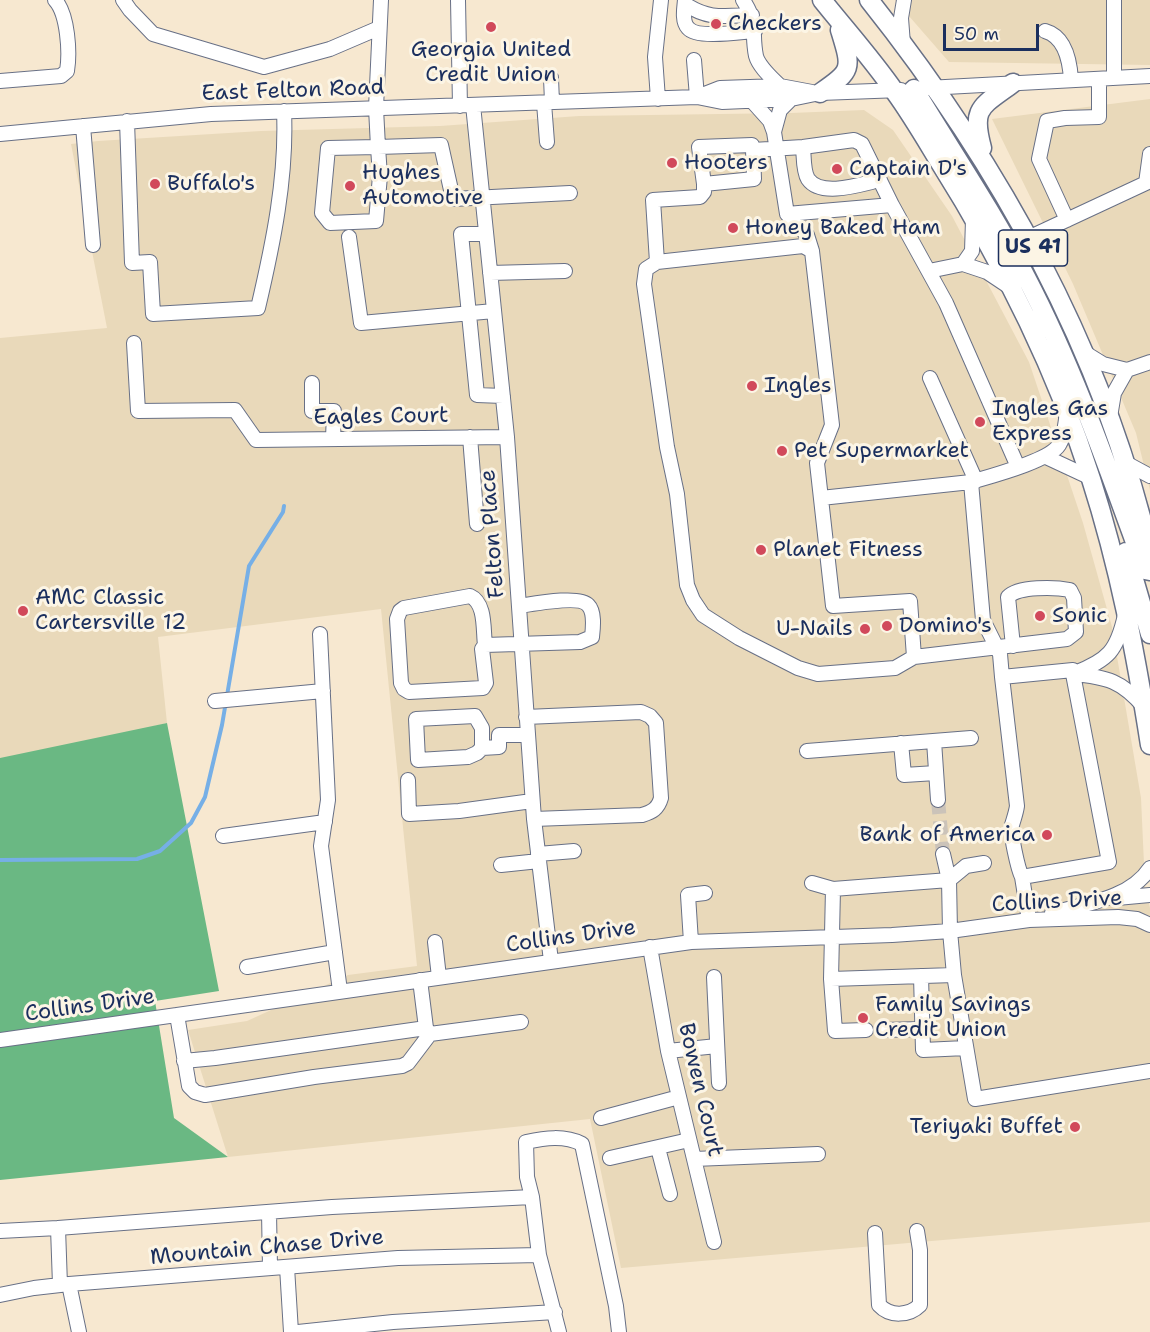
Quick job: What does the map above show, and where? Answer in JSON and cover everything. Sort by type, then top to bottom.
[{"type":"main road","name":"US 41","points":[[822,0],[894,90],[973,214],[1015,291],[1067,412],[1098,501],[1126,610],[1150,745]]},
{"type":"main road","name":"US 41","points":[[869,0],[935,87],[987,165],[1028,238],[1082,351],[1109,419],[1149,539]]},
{"type":"main road","points":[[820,93],[841,79],[848,68],[847,52],[837,20]]},
{"type":"main road","points":[[987,165],[978,130],[978,115],[986,104],[1013,83]]},
{"type":"main road","points":[[914,89],[963,167],[1027,278],[1072,376],[1145,570],[1150,571]]},
{"type":"main road","points":[[1098,501],[1119,532],[1150,633]]},
{"type":"street","points":[[0,81],[61,76],[67,70],[69,62],[64,16],[55,0]]},
{"type":"street","points":[[123,0],[153,34],[264,67],[330,49],[379,28]]},
{"type":"street","points":[[381,0],[376,108],[378,147],[380,176],[376,221],[330,223],[322,213],[328,148],[378,147],[441,146],[453,199],[570,194]]},
{"type":"street","name":"Felton Place","points":[[458,0],[466,106],[482,197],[507,437],[532,801],[551,961]]},
{"type":"street","points":[[658,99],[655,57],[661,0]]},
{"type":"street","points":[[743,0],[752,15],[756,58],[780,86]]},
{"type":"street","points":[[903,44],[900,24],[904,0]]},
{"type":"street","points":[[1114,0],[1114,78]]},
{"type":"street","points":[[685,2],[700,13],[707,15],[752,15]]},
{"type":"street","points":[[685,2],[685,21],[687,27],[695,33],[755,31]]},
{"type":"street","points":[[1045,31],[1056,36],[1064,50],[1070,62],[1071,80]]},
{"type":"street","points":[[694,60],[697,97]]},
{"type":"street","name":"East Felton Road","points":[[0,134],[211,114],[697,97],[722,102],[752,101],[790,99],[820,93],[1150,76]]},
{"type":"street","points":[[547,142],[551,78]]},
{"type":"street","points":[[1067,220],[1040,159],[1047,122],[1065,118],[1099,117],[1099,79]]},
{"type":"street","name":"East Felton Road","points":[[697,97],[720,88],[780,86],[820,93]]},
{"type":"street","points":[[774,132],[780,110],[790,99]]},
{"type":"street","points":[[752,101],[770,121],[774,132],[788,214],[807,235],[812,251],[832,425],[817,463],[833,606],[910,601],[914,657]]},
{"type":"street","points":[[127,121],[132,263],[150,262],[153,314],[258,308],[275,229],[286,138],[285,111]]},
{"type":"street","points":[[83,126],[93,245]]},
{"type":"street","points":[[753,150],[803,147],[854,140],[862,144],[892,205],[946,303],[1018,467]]},
{"type":"street","points":[[657,262],[653,200],[700,197],[704,192],[704,184],[699,147],[752,145],[754,179],[704,184]]},
{"type":"street","points":[[803,147],[808,178],[825,189],[850,188],[880,180]]},
{"type":"street","points":[[1028,238],[1146,183],[1150,154]]},
{"type":"street","points":[[788,214],[892,205]]},
{"type":"street","points":[[963,264],[972,251],[973,214]]},
{"type":"street","points":[[486,234],[461,234],[477,395],[503,396]]},
{"type":"street","points":[[349,237],[361,323],[494,311]]},
{"type":"street","points":[[812,251],[803,246],[657,262],[646,269],[644,284],[666,447],[677,494],[687,585],[693,600],[703,615],[739,638],[798,668],[818,674],[895,668],[914,657],[997,648],[1013,646],[1067,639],[1076,632],[1074,598],[1070,590],[1056,587],[1013,591],[1008,597],[1013,646]]},
{"type":"street","points":[[929,271],[963,264],[987,272],[1015,291]]},
{"type":"street","points":[[490,273],[564,271]]},
{"type":"street","name":"Eagles Court","points":[[134,343],[138,411],[235,410],[256,440],[507,437]]},
{"type":"street","points":[[1082,351],[1103,364],[1127,370],[1150,362]]},
{"type":"street","points":[[1109,419],[1114,393],[1127,370]]},
{"type":"street","points":[[930,378],[974,482],[983,620],[1000,654],[1017,806],[1015,819],[1011,826],[1029,920],[1103,899],[1128,889],[1139,882],[1150,868]]},
{"type":"street","points":[[312,383],[312,411],[334,411],[333,439]]},
{"type":"street","points":[[821,498],[974,482],[1018,467],[1046,457],[1059,446],[1067,412]]},
{"type":"street","points":[[470,437],[477,524]]},
{"type":"street","points":[[1046,457],[1091,478]]},
{"type":"street","points":[[1124,462],[1150,476]]},
{"type":"street","points":[[470,596],[477,599],[481,606],[485,645],[482,649],[486,683],[483,688],[409,692],[401,683],[397,619],[404,608],[470,596]]},
{"type":"street","points":[[485,645],[587,641],[592,637],[594,627],[592,613],[589,605],[581,601],[519,606]]},
{"type":"street","points":[[1073,674],[1094,666],[1111,654],[1120,636],[1126,610]]},
{"type":"street","points":[[320,634],[328,800],[321,846],[340,991]]},
{"type":"street","points":[[1002,677],[1073,670],[1109,862],[1022,878]]},
{"type":"street","points":[[1073,674],[1098,676],[1111,680],[1133,694],[1144,707]]},
{"type":"street","points":[[215,701],[323,691]]},
{"type":"street","points":[[526,717],[641,712],[650,716],[656,723],[661,798],[658,806],[651,812],[642,815],[534,819]]},
{"type":"street","points":[[482,728],[498,727],[499,747],[482,748],[468,757],[418,760],[416,719],[475,716],[482,728],[482,748]]},
{"type":"street","points":[[498,735],[528,735]]},
{"type":"street","points":[[807,751],[971,738]]},
{"type":"street","points":[[934,741],[938,800]]},
{"type":"street","points":[[901,743],[904,776],[936,773]]},
{"type":"street","points":[[408,780],[409,814],[459,811],[532,801]]},
{"type":"street","points":[[223,836],[325,822]]},
{"type":"street","points":[[501,865],[574,851]]},
{"type":"street","points":[[943,854],[949,880],[954,975],[975,1100],[1150,1071]]},
{"type":"street","points":[[812,883],[833,889],[949,880],[966,866],[984,863]]},
{"type":"street","points":[[833,889],[831,979],[835,1031],[866,1030]]},
{"type":"street","points":[[691,942],[688,895],[705,894]]},
{"type":"street","points":[[1103,899],[1150,895]]},
{"type":"street","name":"Collins Drive","points":[[0,1040],[691,942],[950,931],[1029,920],[1118,917],[1137,919],[1150,925]]},
{"type":"street","points":[[435,942],[439,977]]},
{"type":"street","name":"Bowen Court","points":[[650,947],[668,1051],[714,1242]]},
{"type":"street","points":[[247,967],[335,952]]},
{"type":"street","points":[[831,979],[954,975]]},
{"type":"street","points":[[921,976],[923,1050],[966,1048]]},
{"type":"street","points":[[714,977],[719,1083]]},
{"type":"street","points":[[177,1015],[189,1086],[195,1092],[205,1095],[216,1094],[314,1077],[402,1066],[408,1063],[428,1031],[420,980]]},
{"type":"street","points":[[184,1061],[521,1022]]},
{"type":"street","points":[[883,1030],[922,1029]]},
{"type":"street","points":[[668,1051],[717,1046]]},
{"type":"street","points":[[601,1118],[679,1096]]},
{"type":"street","points":[[559,1332],[539,1255],[532,1197],[527,1177],[526,1142],[542,1138],[571,1138],[582,1144],[616,1306],[619,1332]]},
{"type":"street","points":[[610,1158],[690,1140]]},
{"type":"street","points":[[658,1148],[670,1194]]},
{"type":"street","points":[[694,1159],[818,1154]]},
{"type":"street","points":[[0,1231],[269,1212],[532,1197]]},
{"type":"street","points":[[269,1212],[270,1268]]},
{"type":"street","points":[[58,1228],[64,1285],[79,1332]]},
{"type":"street","points":[[875,1233],[879,1305],[883,1309],[903,1314],[914,1311],[920,1305],[920,1250],[917,1231]]},
{"type":"street","name":"Mountain Chase Drive","points":[[0,1295],[64,1285],[398,1258],[539,1255]]},
{"type":"street","points":[[287,1267],[291,1332]]},
{"type":"street","points":[[298,1332],[393,1322],[555,1312]]},
{"type":"shaded area","points":[[895,0],[1150,0],[1150,65],[949,62]]},
{"type":"shaded area","points":[[1150,99],[1150,490],[1136,433],[1073,284],[992,119]]},
{"type":"shaded area","points":[[864,110],[893,130],[952,216],[1029,362],[1083,523],[1112,627],[1141,798],[1145,886],[1150,908],[1150,1222],[621,1268],[590,1119],[228,1157],[188,1030],[247,1021],[348,975],[417,966],[381,609],[158,637],[167,723],[0,764],[0,338],[107,328],[71,144],[261,131],[440,126],[579,116]]},
{"type":"green space","points":[[167,723],[219,991],[155,1001],[174,1118],[228,1157],[0,1180],[0,758]]},
{"type":"waterway","points":[[0,860],[137,859],[160,851],[191,823],[205,797],[222,725],[249,566],[283,512],[284,506]]},
{"type":"tunnel","points":[[938,800],[943,854]]},
{"type":"place","name":"Checkers","points":[[716,24]]},
{"type":"place","name":"Georgia United Credit Union","points":[[491,27]]},
{"type":"place","name":"Hooters","points":[[672,163]]},
{"type":"place","name":"Captain D's","points":[[837,169]]},
{"type":"place","name":"Buffalo's","points":[[155,184]]},
{"type":"place","name":"Hughes Automotive","points":[[350,186]]},
{"type":"place","name":"Honey Baked Ham","points":[[733,228]]},
{"type":"place","name":"Ingles","points":[[752,386]]},
{"type":"place","name":"Ingles Gas Express","points":[[980,422]]},
{"type":"place","name":"Pet Supermarket","points":[[782,451]]},
{"type":"place","name":"Planet Fitness","points":[[761,550]]},
{"type":"place","name":"AMC Classic Cartersville 12","points":[[23,611]]},
{"type":"place","name":"Sonic","points":[[1040,616]]},
{"type":"place","name":"Domino's","points":[[887,626]]},
{"type":"place","name":"U-Nails","points":[[865,629]]},
{"type":"place","name":"Bank of America","points":[[1047,835]]},
{"type":"place","name":"Family Savings Credit Union","points":[[863,1018]]},
{"type":"place","name":"Teriyaki Buffet","points":[[1075,1127]]}]
